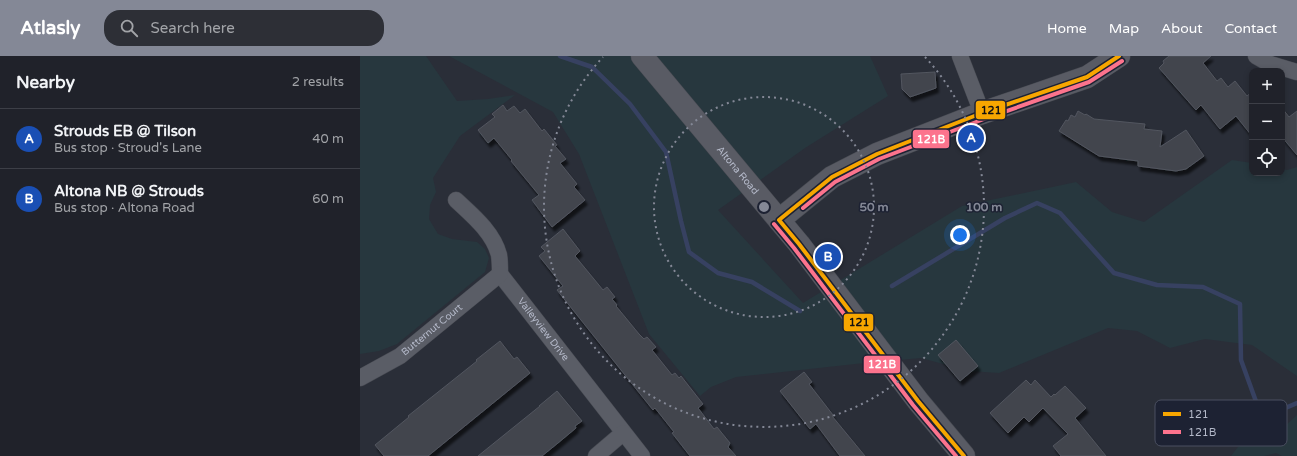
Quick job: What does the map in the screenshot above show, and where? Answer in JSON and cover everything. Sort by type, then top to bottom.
[{"type":"main road","name":"Altona Road","points":[[642,56],[799,244],[918,401],[964,456]]},
{"type":"main road","points":[[779,220],[832,176],[877,154],[982,113],[1087,77],[1119,56]]},
{"type":"street","points":[[960,56],[982,113]]},
{"type":"street","points":[[1256,56],[1270,64],[1297,72]]},
{"type":"street","points":[[456,200],[475,218],[491,237],[497,247],[500,257],[500,274]]},
{"type":"street","name":"Butternut Court","points":[[360,378],[400,356],[500,274]]},
{"type":"street","name":"Valleyview Drive","points":[[500,274],[642,456]]},
{"type":"street","points":[[596,456],[623,433]]},
{"type":"shaded area","points":[[360,56],[426,56],[457,101],[488,99],[515,95],[460,136],[433,178],[436,192],[430,205],[429,219],[438,234],[452,239],[477,242],[485,249],[489,258],[485,272],[397,344],[379,351],[360,354]]},
{"type":"shaded area","points":[[449,56],[870,56],[888,96],[805,148],[718,210],[803,303],[962,206],[1076,182],[1112,212],[1144,222],[1232,160],[1249,163],[1249,176],[1285,176],[1285,170],[1297,167],[1297,376],[1252,345],[1205,339],[1170,348],[1137,331],[1108,328],[999,373],[969,371],[921,358],[736,377],[711,387],[700,396],[649,334],[579,154],[553,112]]},
{"type":"shaded area","points":[[1297,415],[1297,456],[1282,456],[1276,453],[1264,456],[1231,456],[1240,446],[1287,446],[1287,424]]},
{"type":"building","points":[[1169,56],[1211,56],[1203,63],[1217,81],[1221,78],[1228,87],[1235,81],[1247,96],[1249,94],[1249,132],[1236,116],[1220,129],[1201,105],[1196,110],[1159,68],[1164,63],[1163,61]]},
{"type":"building","points":[[935,72],[936,88],[910,97],[902,89],[901,74]]},
{"type":"building","points":[[503,105],[507,111],[514,106],[520,113],[525,109],[542,131],[544,129],[566,159],[560,163],[577,184],[574,187],[585,200],[552,227],[532,200],[539,195],[494,138],[488,143],[478,130],[495,117],[492,114]]},
{"type":"building","points":[[1078,111],[1094,119],[1145,124],[1144,129],[1162,131],[1160,147],[1186,130],[1204,156],[1186,169],[1176,171],[1138,166],[1138,161],[1099,156],[1059,131],[1066,120],[1068,121],[1071,115],[1075,117]]},
{"type":"building","points":[[1297,111],[1297,155],[1285,141],[1285,112],[1289,117]]},
{"type":"building","points":[[563,229],[580,251],[575,256],[603,290],[607,287],[615,297],[612,299],[617,305],[616,306],[639,334],[644,339],[647,337],[656,347],[652,350],[672,375],[675,373],[679,378],[681,376],[703,404],[698,408],[714,429],[717,427],[730,443],[728,447],[736,456],[690,456],[672,433],[674,432],[655,408],[653,410],[557,290],[563,286],[539,256],[545,251],[541,247]]},
{"type":"building","points":[[956,340],[978,366],[960,381],[938,355]]},
{"type":"building","points":[[500,341],[514,359],[517,357],[530,373],[428,456],[384,456],[375,445]]},
{"type":"building","points":[[804,372],[812,382],[809,384],[833,415],[832,416],[865,456],[840,456],[816,424],[810,429],[780,391]]},
{"type":"building","points":[[1026,380],[1031,385],[1035,380],[1051,397],[1065,386],[1086,408],[1075,418],[1106,456],[1061,456],[1053,446],[1068,434],[1043,408],[1029,422],[1024,417],[1008,433],[990,413]]},
{"type":"building","points":[[557,391],[582,421],[558,443],[542,456],[478,456],[540,406]]},
{"type":"waterway","points":[[560,56],[592,67],[630,104],[666,152],[689,252],[718,273],[752,282],[800,311]]},
{"type":"waterway","points":[[892,286],[1005,218],[1037,203],[1060,213],[1114,273],[1157,285],[1203,287],[1240,304],[1241,360],[1255,400]]},
{"type":"waterway","points":[[1287,407],[1297,403]]},
{"type":"transit line","name":"121","points":[[964,456],[918,401],[799,244],[779,220],[832,177],[877,154],[982,113],[1087,77],[1119,56]]},
{"type":"transit line","name":"121B","points":[[803,208],[835,182],[879,159],[984,119],[1089,82],[1122,61]]},
{"type":"transit line","name":"121B","points":[[774,224],[794,248],[913,405],[956,456]]},
{"type":"place","name":"Strouds EB @ Tilson","points":[[971,138]]},
{"type":"place","name":"Altona NB @ Strouds","points":[[828,257]]}]
